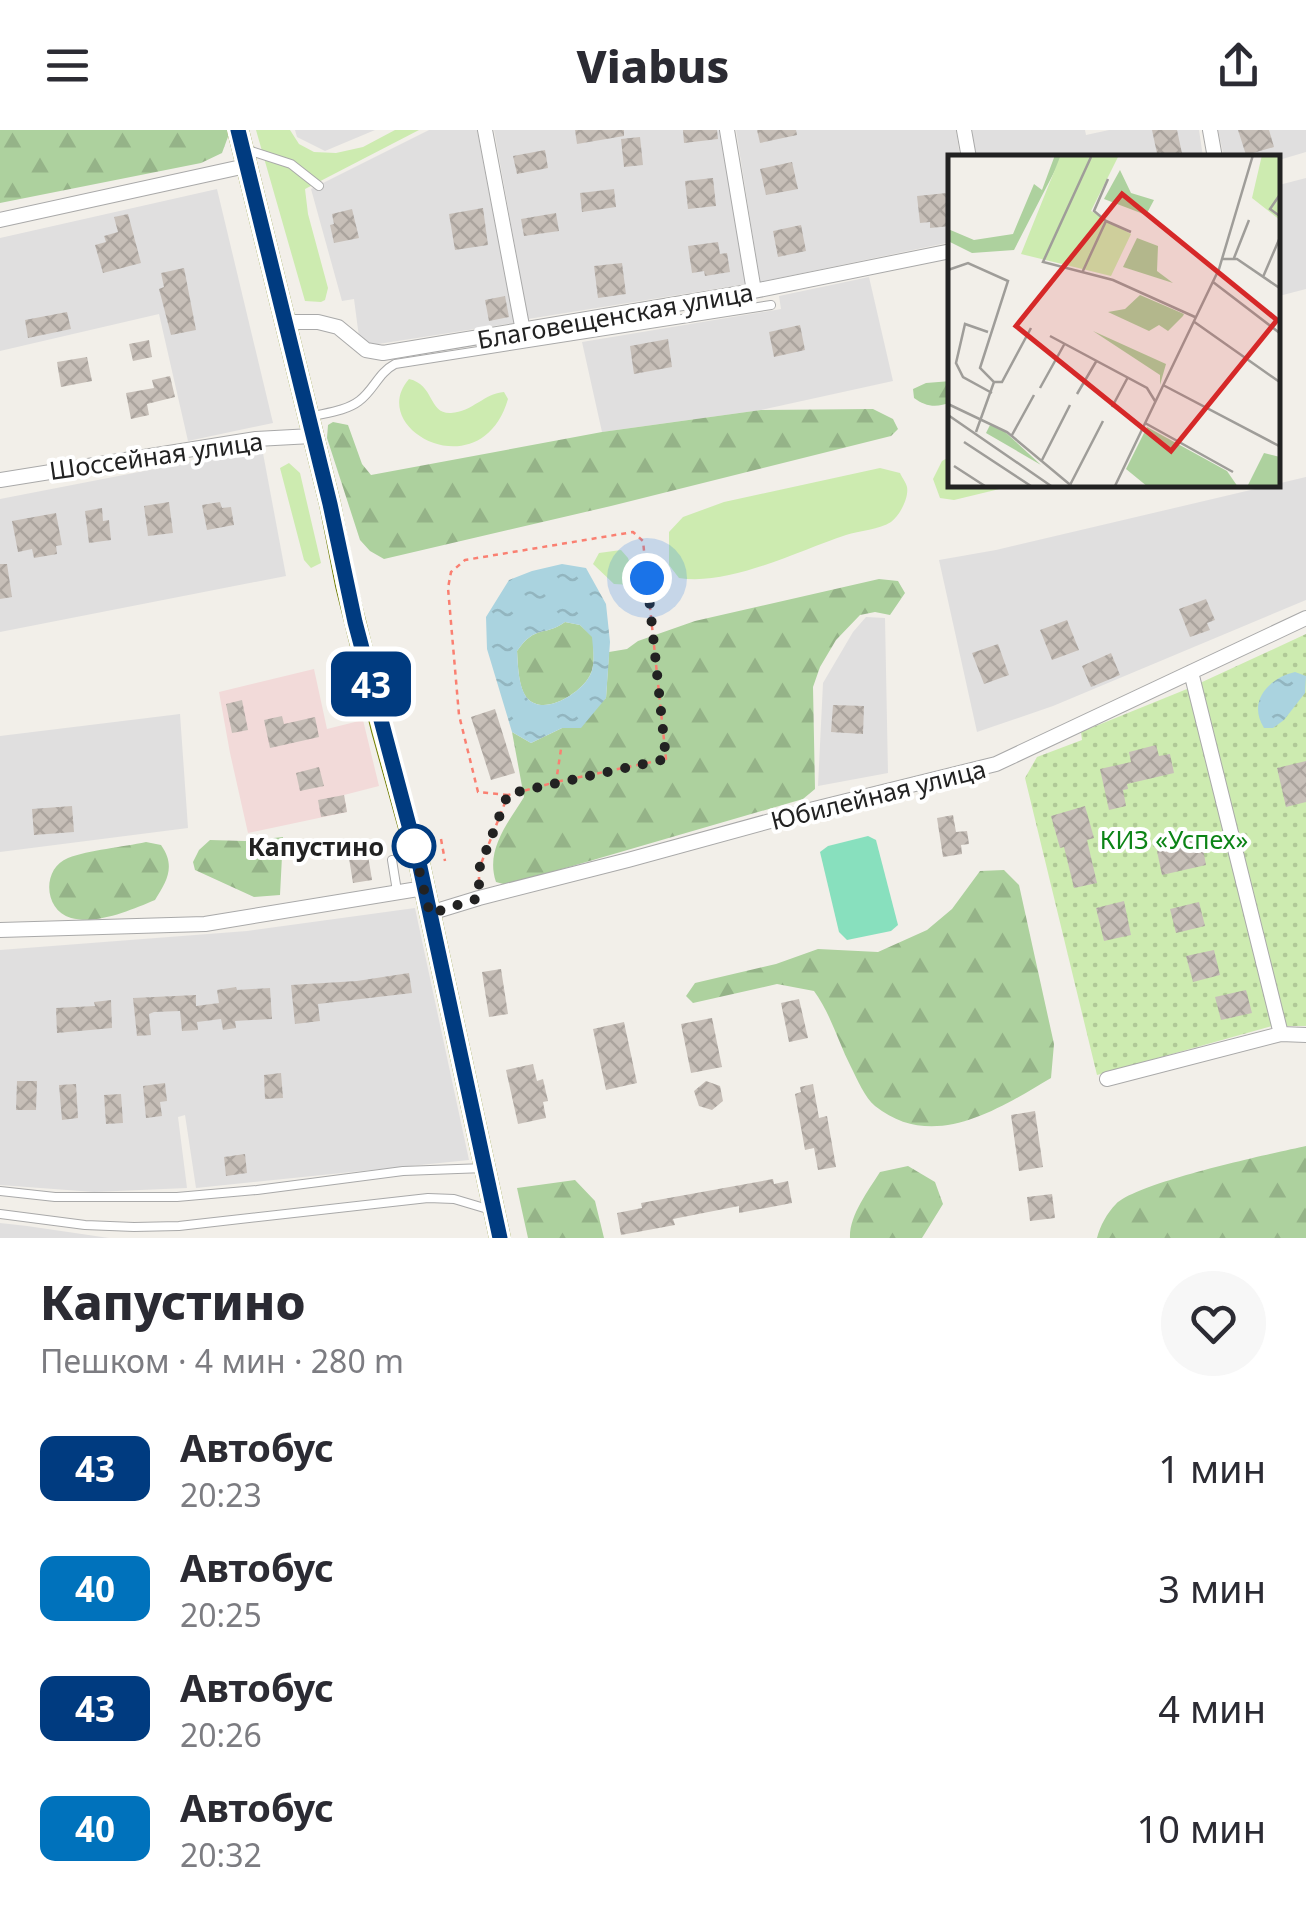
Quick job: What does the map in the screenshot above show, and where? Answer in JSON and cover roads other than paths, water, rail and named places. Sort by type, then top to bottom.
[{"type":"main road","points":[[242,148],[330,504],[374,732],[460,1018],[500,1238]]},
{"type":"street","points":[[485,130],[522,331]]},
{"type":"street","points":[[728,130],[754,291]]},
{"type":"street","points":[[964,130],[968,155]]},
{"type":"street","points":[[1210,130],[1215,155]]},
{"type":"street","points":[[0,220],[242,148]]},
{"type":"street","name":"Благовещенская улица","points":[[286,322],[318,322],[338,327],[366,350],[383,353],[754,291],[948,252]]},
{"type":"street","name":"Шоссейная улица","points":[[0,480],[256,439],[310,426]]},
{"type":"street","name":"Юбилейная улица","points":[[430,914],[810,810],[996,764],[1306,618]]},
{"type":"street","points":[[1191,672],[1281,1034]]},
{"type":"street","points":[[0,930],[205,924],[424,888]]},
{"type":"street","points":[[1107,1079],[1281,1034],[1306,1035]]},
{"type":"lane","points":[[242,148],[291,164],[319,186]]},
{"type":"lane","points":[[310,426],[358,403],[383,370],[394,364],[771,306]]},
{"type":"lane","points":[[392,860],[397,891]]},
{"type":"lane","points":[[0,1191],[55,1197],[177,1198],[403,1171],[486,1156]]},
{"type":"lane","points":[[0,1214],[134,1227],[179,1226],[428,1198],[454,1199],[494,1211]]},
{"type":"water","points":[[562,564],[586,568],[606,604],[610,642],[606,698],[581,728],[562,728],[531,743],[512,732],[487,649],[486,617],[509,580]],"holes":[[[565,622],[580,625],[592,637],[589,677],[562,700],[535,704],[522,689],[517,651],[535,634]]]},
{"type":"water","points":[[1295,672],[1306,676],[1305,693],[1284,720],[1273,728],[1264,728],[1258,709],[1263,692],[1277,679]]},
{"type":"place","name":"Капустино","points":[[414,846]]},
{"type":"park label","name":"КИЗ «Успех»","points":[[1174,839]]}]
